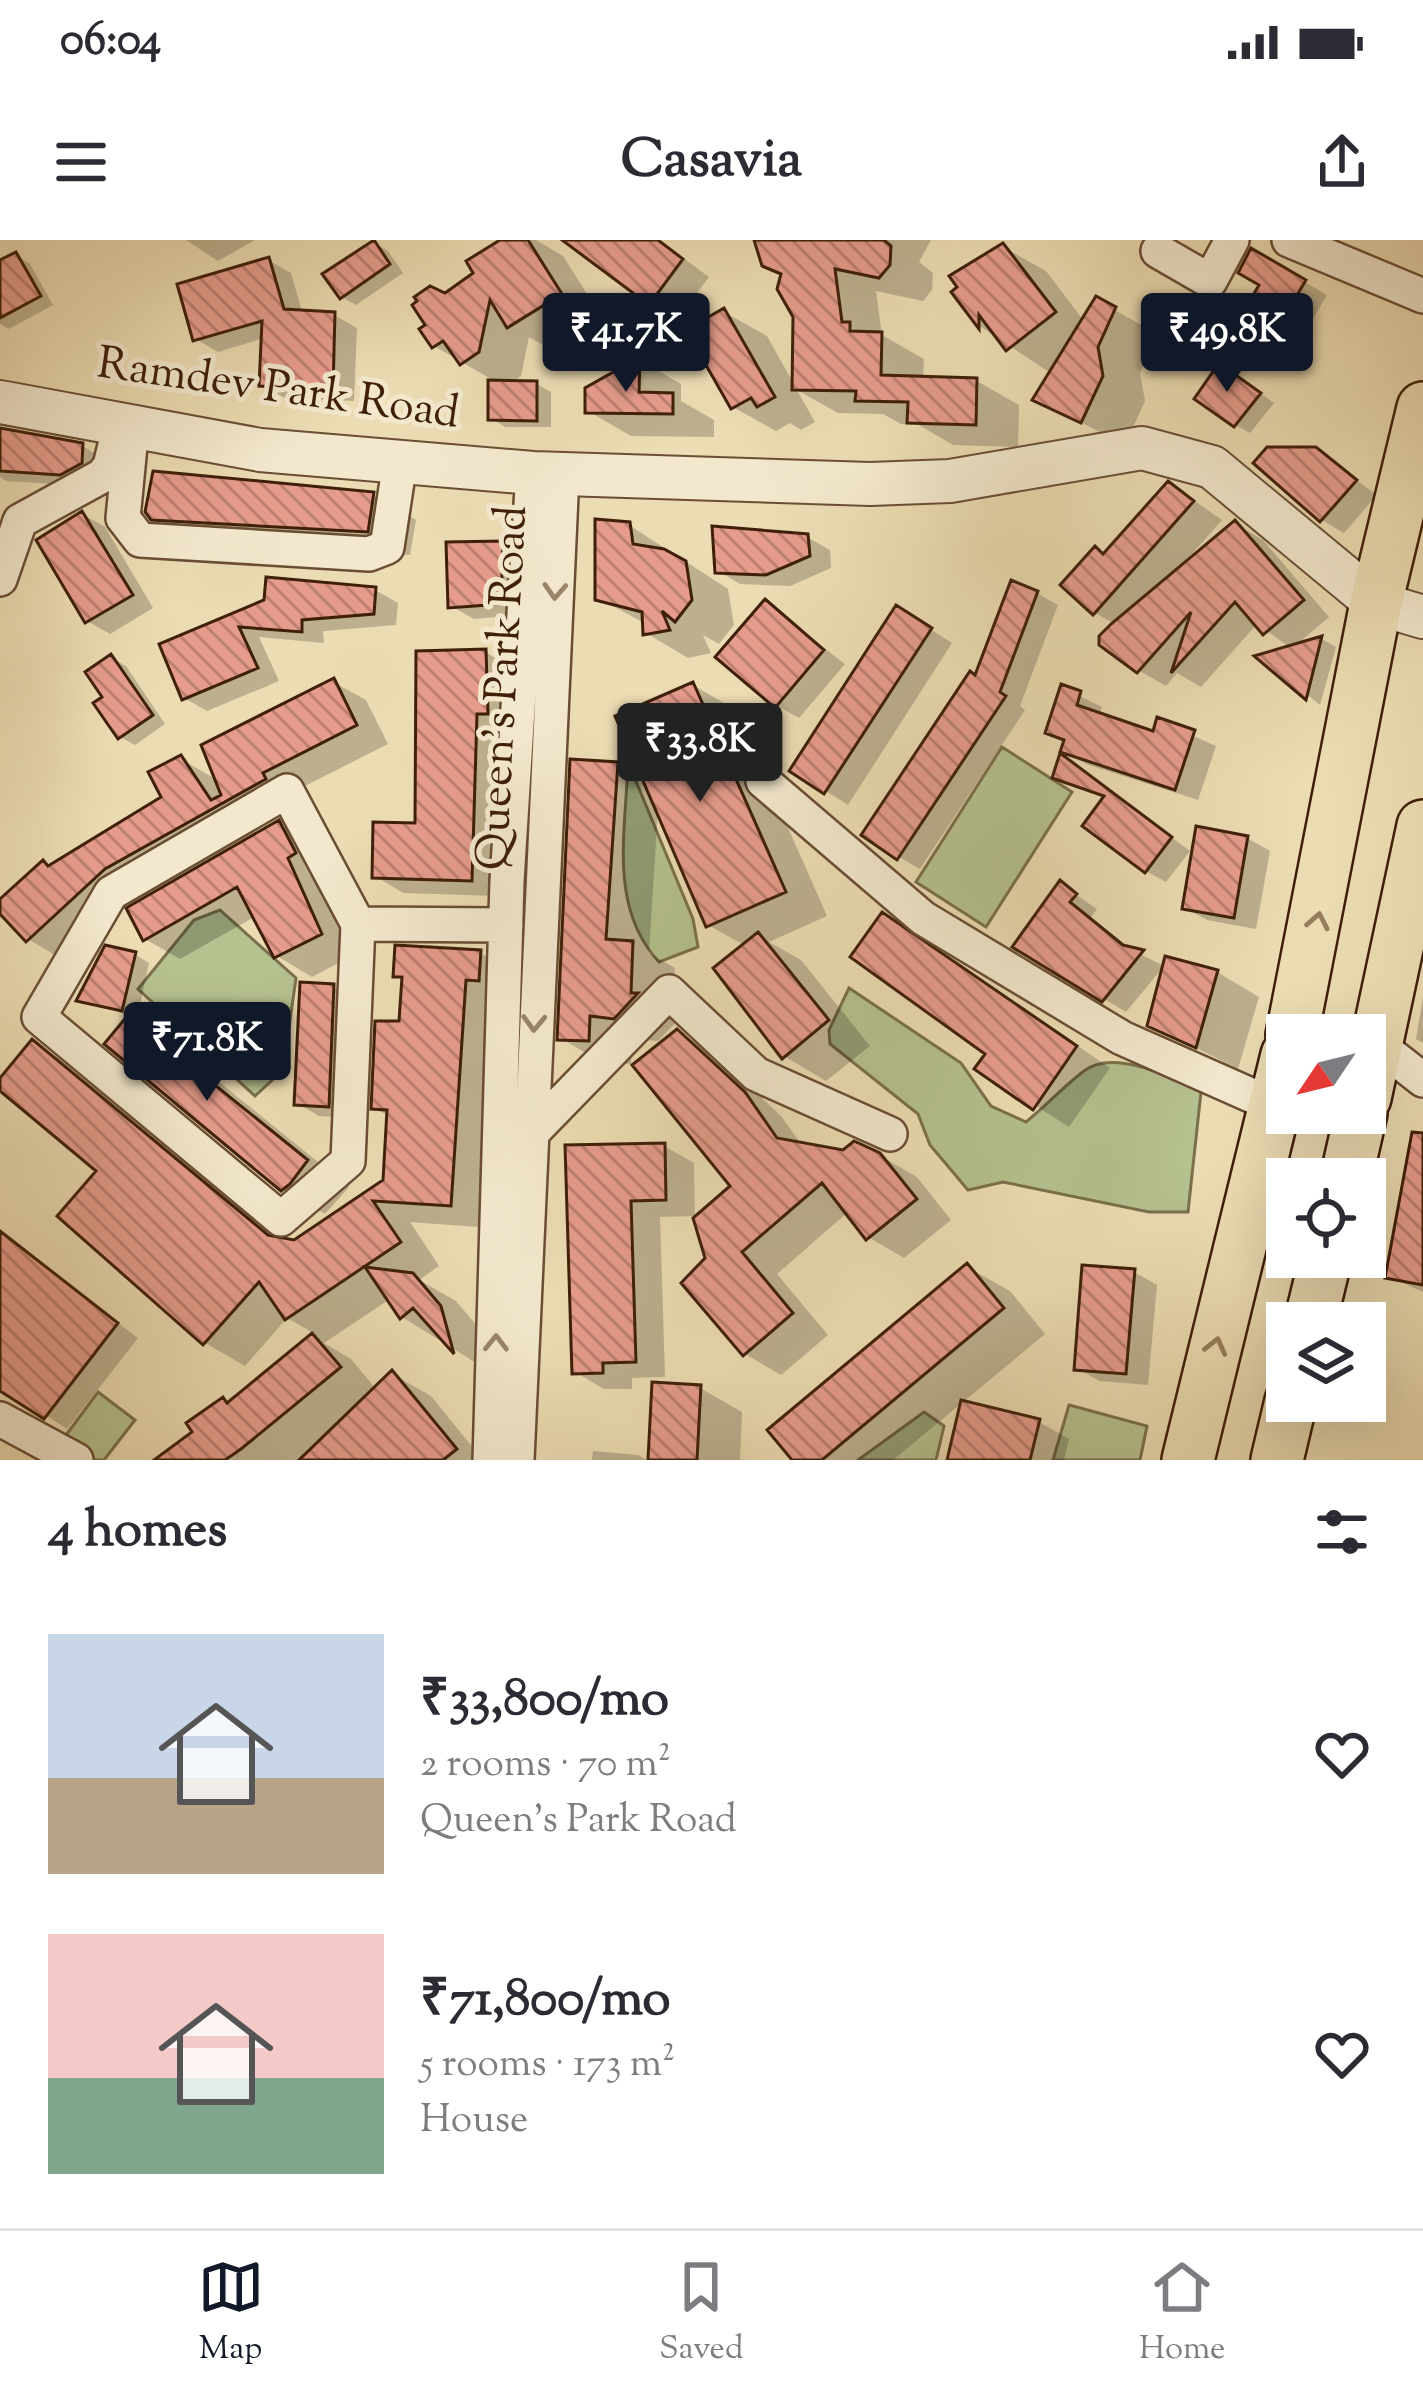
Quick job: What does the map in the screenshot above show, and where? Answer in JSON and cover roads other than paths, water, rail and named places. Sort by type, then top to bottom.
[{"type":"main road","points":[[1297,1014],[1400,610],[1423,408]]},
{"type":"main road","points":[[1383,1014],[1423,826]]},
{"type":"main road","points":[[1188,1460],[1268,1134]]},
{"type":"main road","points":[[1276,1460],[1286,1422]]},
{"type":"street","points":[[1158,251],[1210,281],[1232,240]]},
{"type":"street","points":[[1288,240],[1423,296]]},
{"type":"street","name":"Ramdev Park Road","points":[[0,402],[260,450],[547,474],[870,484],[950,481],[1142,448],[1212,467],[1400,610]]},
{"type":"street","points":[[126,425],[123,518],[140,540],[369,554],[387,547],[400,462]]},
{"type":"street","points":[[0,579],[20,521],[102,476],[126,425]]},
{"type":"street","name":"Queen's Park Road","points":[[517,912],[547,474]]},
{"type":"street","points":[[763,781],[923,918],[1122,1038],[1266,1102]]},
{"type":"street","points":[[287,790],[358,924],[347,1161],[280,1219],[39,1017],[111,893],[287,790]]},
{"type":"street","points":[[358,924],[517,912]]},
{"type":"street","points":[[517,912],[530,1136],[517,1460]]},
{"type":"street","points":[[490,1460],[517,912]]},
{"type":"street","points":[[530,1136],[669,992],[756,1074],[890,1134]]},
{"type":"street","points":[[1386,1051],[1423,1080]]},
{"type":"street","points":[[0,1419],[76,1460]]}]
